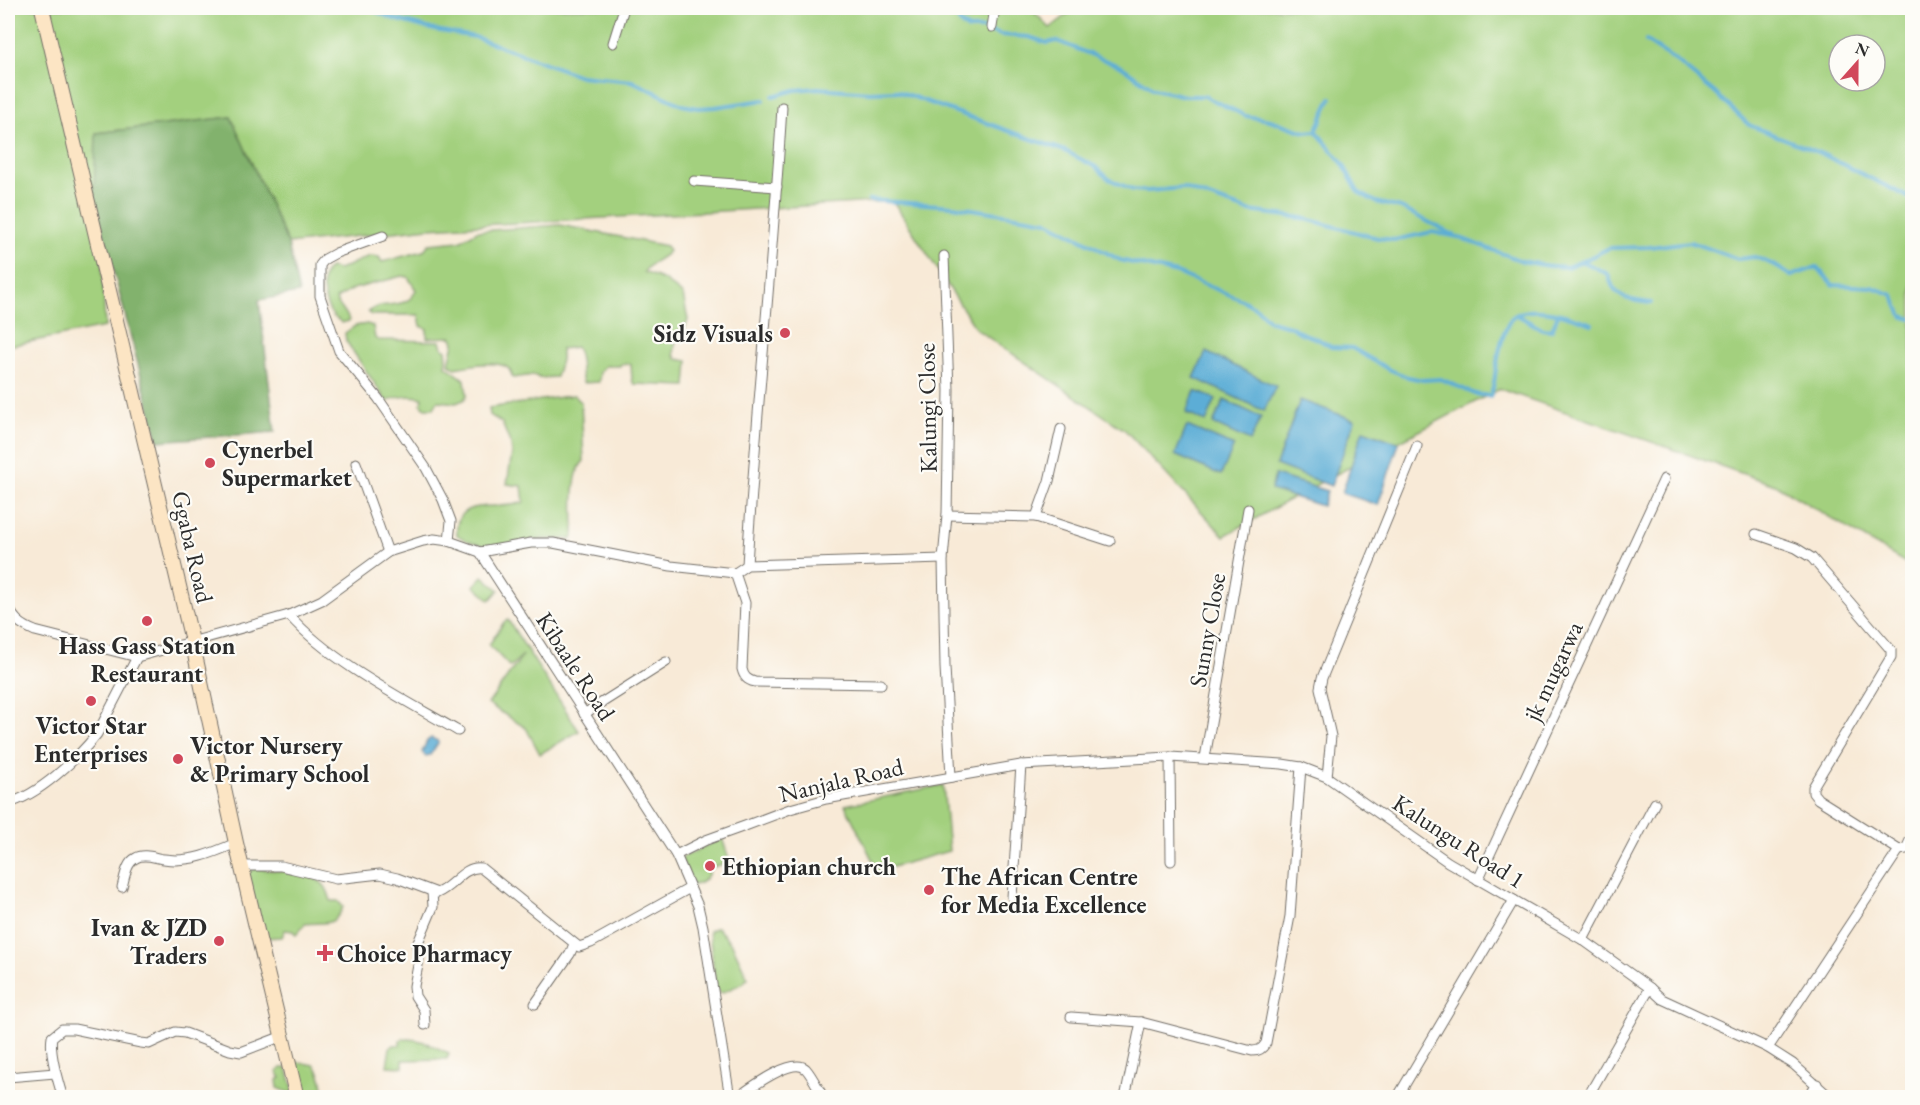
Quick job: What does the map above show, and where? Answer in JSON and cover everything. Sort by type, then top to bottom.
[{"type":"main road","name":"Ggaba Road","points":[[42,8],[192,640],[297,1098]]},
{"type":"street","points":[[613,43],[624,8]]},
{"type":"street","points":[[992,27],[995,8]]},
{"type":"street","points":[[747,565],[753,453],[782,107]]},
{"type":"street","points":[[694,181],[777,187]]},
{"type":"street","points":[[383,236],[325,259],[320,265],[320,296],[339,351],[378,398],[426,468],[443,500],[451,521],[448,541]]},
{"type":"street","name":"Kalungi Close","points":[[944,256],[949,390],[947,515],[943,559],[945,667],[951,777]]},
{"type":"street","points":[[1036,517],[1049,481],[1061,429]]},
{"type":"street","points":[[1327,777],[1331,736],[1320,688],[1322,678],[1417,446]]},
{"type":"street","points":[[356,463],[388,552]]},
{"type":"street","name":"jk mugarwa","points":[[1478,880],[1664,479]]},
{"type":"street","name":"Sunny Close","points":[[1205,758],[1248,508]]},
{"type":"street","points":[[947,515],[1036,517],[1110,541]]},
{"type":"street","points":[[1756,534],[1796,548],[1812,558],[1891,650],[1891,657],[1813,787],[1813,792],[1818,799],[1906,851]]},
{"type":"street","points":[[8,606],[13,619],[25,627],[137,657],[289,615],[322,600],[388,552],[434,539],[448,541],[480,552],[531,543],[553,543],[671,566],[735,573],[747,565],[943,559]]},
{"type":"street","name":"Kibaale Road","points":[[480,552],[676,855],[698,906],[703,927],[730,1098]]},
{"type":"street","points":[[735,573],[745,603],[742,669],[747,679],[755,682],[881,684]]},
{"type":"street","points":[[289,615],[340,658],[390,692],[459,731]]},
{"type":"street","points":[[8,803],[36,790],[97,734],[137,657]]},
{"type":"street","points":[[584,714],[666,662]]},
{"type":"street","points":[[1170,757],[1171,861]]},
{"type":"street","name":"Kalungu Road 1","points":[[1021,765],[1170,757],[1205,758],[1300,767],[1327,777],[1448,862],[1583,940],[1662,999],[1768,1048],[1793,1064],[1831,1098]]},
{"type":"street","points":[[1012,897],[1021,765]]},
{"type":"street","name":"Nanjala Road","points":[[676,855],[706,840],[790,809],[826,799],[1021,765]]},
{"type":"street","points":[[1071,1017],[1142,1022],[1252,1051],[1259,1051],[1263,1048],[1266,1043],[1290,916],[1300,767]]},
{"type":"street","points":[[1583,940],[1655,803]]},
{"type":"street","points":[[1768,1048],[1906,851],[1912,836]]},
{"type":"street","points":[[122,887],[129,864],[140,856],[175,860],[193,858],[208,855],[237,843]]},
{"type":"street","points":[[242,866],[281,866],[336,879],[380,874],[432,892],[445,890],[467,870],[481,867],[574,944],[583,947],[690,888]]},
{"type":"street","points":[[425,1025],[424,1010],[415,996],[414,986],[419,960],[417,945],[433,907],[432,892]]},
{"type":"street","points":[[1397,1098],[1514,900]]},
{"type":"street","points":[[535,1004],[570,954],[574,944]]},
{"type":"street","points":[[1587,1098],[1650,988]]},
{"type":"street","points":[[1125,1098],[1142,1022]]},
{"type":"street","points":[[63,1098],[55,1073],[51,1042],[52,1037],[62,1029],[68,1028],[149,1044],[175,1032],[185,1033],[241,1052],[283,1036]]},
{"type":"street","points":[[736,1098],[783,1068],[795,1065],[806,1068],[824,1098]]},
{"type":"street","points":[[8,1077],[55,1073]]},
{"type":"street","points":[[1807,1098],[1817,1084]]},
{"type":"green space","points":[[8,8],[1030,8],[1050,28],[1076,8],[1390,8],[1413,11],[1419,8],[1912,8],[1912,567],[1778,486],[1500,389],[1327,479],[1224,536],[1126,431],[976,329],[893,201],[429,228],[288,244],[231,117],[96,133],[105,327],[8,346]]},
{"type":"green space","points":[[231,117],[288,244],[299,293],[259,300],[275,432],[158,441],[94,196],[96,133]]},
{"type":"green space","points":[[560,225],[666,246],[669,251],[644,272],[664,280],[683,295],[688,320],[685,328],[677,331],[674,354],[677,359],[688,361],[686,386],[634,384],[631,364],[605,366],[600,372],[599,382],[583,383],[576,347],[561,349],[561,360],[556,377],[539,378],[534,375],[513,378],[509,369],[498,364],[455,368],[449,364],[454,343],[452,337],[427,338],[427,329],[421,326],[419,315],[371,315],[368,312],[380,306],[407,301],[412,297],[416,290],[408,277],[402,276],[353,289],[336,299],[349,321],[342,323],[334,317],[325,299],[323,278],[330,268],[339,270],[369,256],[379,257],[382,262],[423,251],[429,244],[460,241],[477,231]]},
{"type":"green space","points":[[367,324],[373,326],[375,338],[378,340],[440,341],[446,350],[446,366],[465,380],[467,395],[464,400],[456,403],[438,401],[434,408],[425,408],[421,404],[423,398],[419,397],[399,397],[387,402],[346,341],[345,333],[355,326]]},
{"type":"green space","points":[[574,395],[581,402],[584,461],[575,485],[572,539],[544,539],[488,545],[467,541],[457,535],[458,522],[463,513],[471,509],[524,502],[522,486],[507,484],[512,453],[511,445],[502,423],[490,415],[489,408]]},
{"type":"green space","points":[[483,576],[499,590],[490,600],[474,586]]},
{"type":"green space","points":[[508,620],[579,731],[540,754],[526,728],[488,704],[523,655],[510,667],[489,645],[504,622]]},
{"type":"green space","points":[[943,785],[949,851],[878,871],[845,805]]},
{"type":"green space","points":[[722,838],[729,859],[723,864],[710,868],[704,880],[692,885],[681,858]]},
{"type":"green space","points":[[255,869],[291,872],[317,880],[326,888],[331,901],[338,901],[343,907],[336,919],[327,923],[305,924],[296,935],[293,931],[285,930],[282,937],[262,938],[247,872]]},
{"type":"green space","points":[[717,927],[733,946],[748,978],[743,983],[722,993],[716,990],[709,931]]},
{"type":"green space","points":[[403,1039],[422,1041],[449,1053],[447,1059],[403,1060],[403,1067],[387,1066],[390,1048],[400,1045]]},
{"type":"green space","points":[[294,1063],[315,1065],[322,1081],[323,1089],[320,1097],[302,1097]]},
{"type":"green space","points":[[281,1068],[287,1068],[295,1095],[278,1088],[277,1080],[281,1078],[277,1072]]},
{"type":"water","points":[[1206,352],[1276,386],[1264,411],[1194,378]]},
{"type":"water","points":[[1195,391],[1216,399],[1206,422],[1186,413]]},
{"type":"water","points":[[1224,400],[1261,417],[1250,441],[1213,424]]},
{"type":"water","points":[[1300,400],[1355,420],[1331,486],[1276,465]]},
{"type":"water","points":[[1187,426],[1234,446],[1221,475],[1175,455]]},
{"type":"water","points":[[1363,430],[1399,443],[1378,505],[1342,493]]},
{"type":"water","points":[[1275,475],[1327,491],[1322,506],[1271,490]]},
{"type":"water","points":[[431,738],[438,743],[430,755],[425,756],[422,752]]},
{"type":"waterway","points":[[367,8],[394,19],[435,30],[475,37],[580,76],[632,81],[682,105],[698,108],[715,107],[764,100]]},
{"type":"waterway","points":[[949,8],[962,25],[969,29],[983,29],[1001,35],[1029,37],[1047,43],[1057,41],[1122,67],[1154,89],[1185,96],[1204,96],[1246,116],[1270,120],[1305,132],[1316,131]]},
{"type":"waterway","points":[[1646,41],[1676,61],[1749,125],[1818,152],[1912,199]]},
{"type":"waterway","points":[[773,96],[795,90],[818,88],[869,92],[897,91],[1065,151],[1096,167],[1109,179],[1133,190],[1183,188],[1249,211],[1302,218],[1378,238],[1394,240],[1432,232],[1458,237],[1522,261],[1549,266],[1567,267],[1582,261],[1608,274],[1614,289],[1619,294],[1636,301],[1651,303]]},
{"type":"waterway","points":[[1316,131],[1331,98]]},
{"type":"waterway","points":[[1316,131],[1343,164],[1358,192],[1376,202],[1401,208],[1454,235]]},
{"type":"waterway","points":[[869,200],[953,206],[1047,221],[1120,260],[1177,273],[1242,300],[1258,309],[1270,321],[1290,326],[1331,347],[1352,348],[1388,369],[1408,377],[1423,380],[1441,379],[1475,394],[1490,396],[1494,386],[1502,340],[1507,325],[1514,316],[1522,312],[1553,312],[1592,324]]},
{"type":"waterway","points":[[1583,261],[1609,248],[1649,247],[1690,242],[1738,259],[1755,257],[1791,276],[1817,267],[1833,285],[1872,287],[1893,295],[1902,316],[1912,319]]},
{"type":"waterway","points":[[1517,315],[1542,329],[1552,330],[1558,314]]},
{"type":"place","name":"Sidz Visuals","points":[[785,333]]},
{"type":"place","name":"Cynerbel Supermarket","points":[[210,463]]},
{"type":"place","name":"Hass Gass Station Restaurant","points":[[147,621]]},
{"type":"place","name":"Victor Star Enterprises","points":[[91,701]]},
{"type":"place","name":"Victor Nursery & Primary School","points":[[178,759]]},
{"type":"place","name":"Ethiopian church","points":[[710,866]]},
{"type":"place","name":"The African Centre for Media Excellence","points":[[929,890]]},
{"type":"place","name":"Ivan & JZD Traders","points":[[219,941]]},
{"type":"place","name":"Choice Pharmacy","points":[[325,953]]}]
